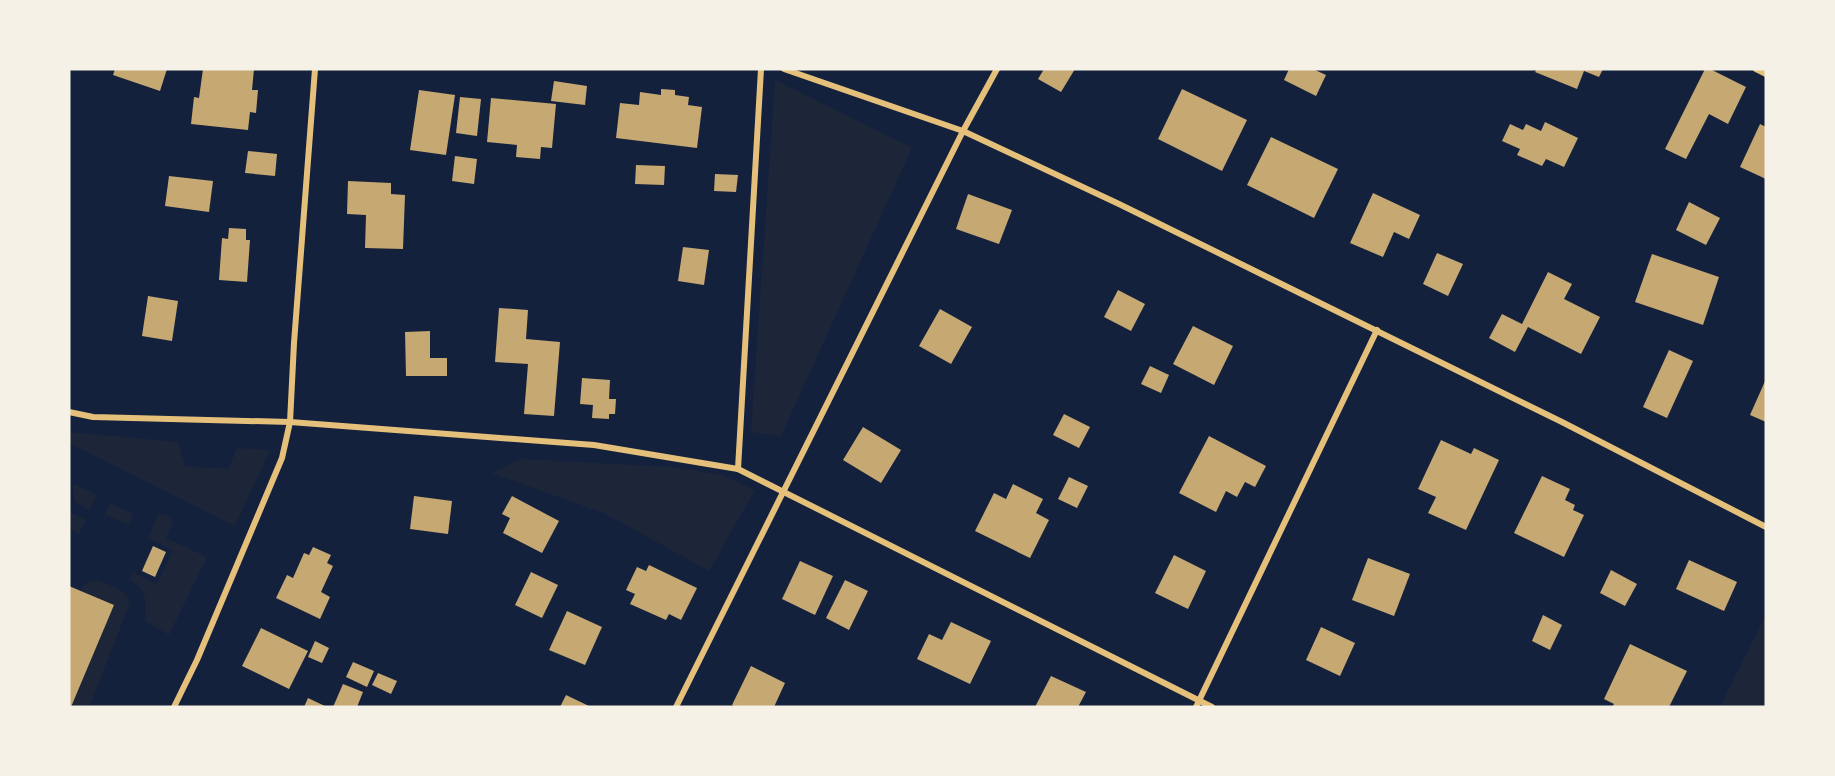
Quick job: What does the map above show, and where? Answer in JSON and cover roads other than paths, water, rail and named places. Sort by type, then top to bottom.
[{"type":"street","points":[[174,707],[197,660],[282,458],[290,422],[315,69]]},
{"type":"street","points":[[738,469],[761,69]]},
{"type":"street","points":[[784,69],[963,131],[1377,330],[1766,527]]},
{"type":"street","points":[[676,707],[963,131],[997,69]]},
{"type":"street","points":[[1756,69],[1766,74]]},
{"type":"street","points":[[1198,704],[1377,330]]},
{"type":"street","points":[[69,412],[93,417],[290,422],[594,445],[738,469],[784,490],[1198,704],[1212,707]]}]
